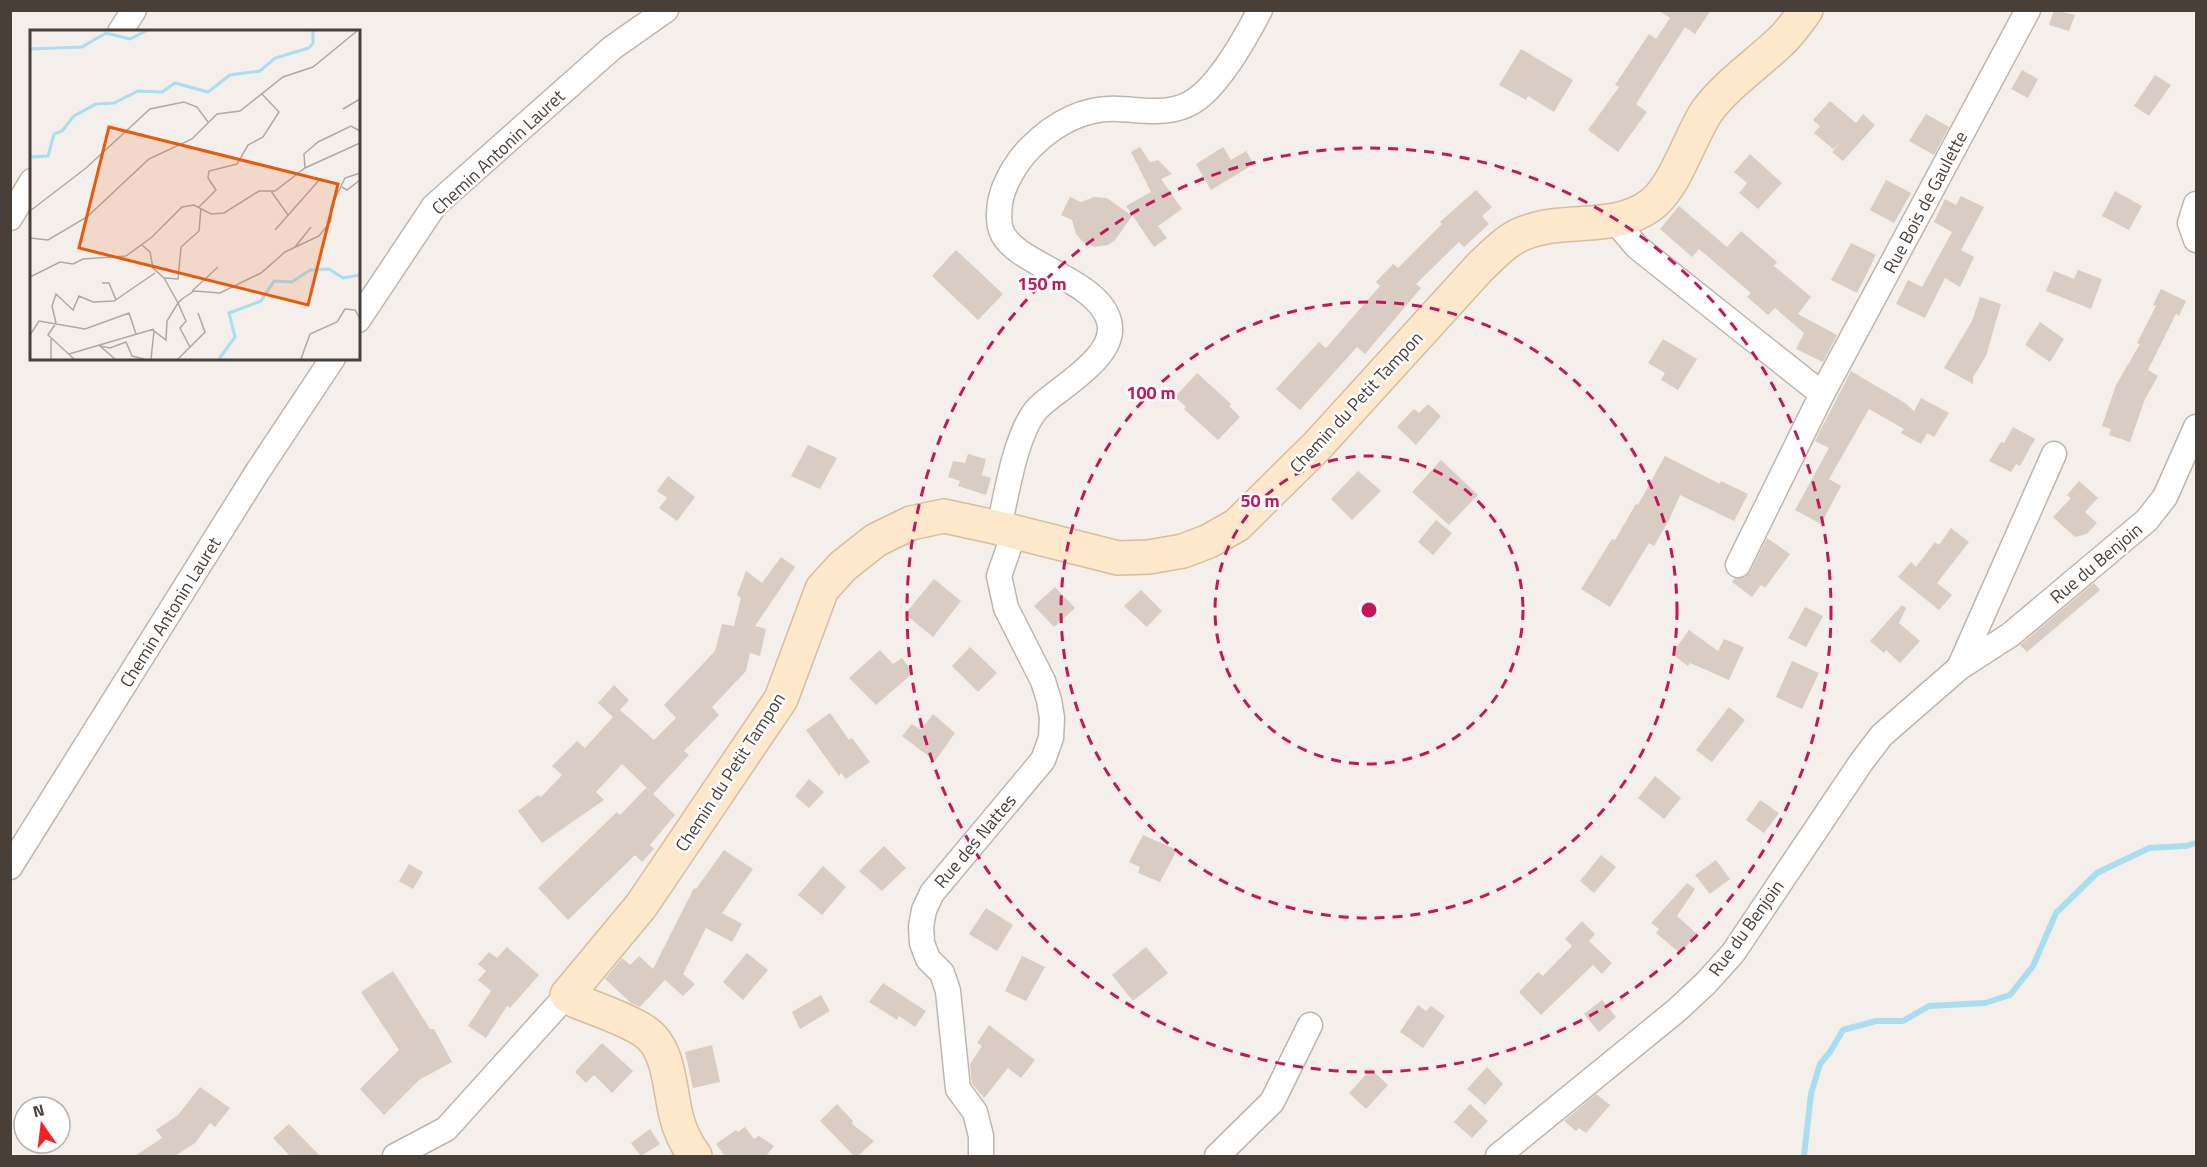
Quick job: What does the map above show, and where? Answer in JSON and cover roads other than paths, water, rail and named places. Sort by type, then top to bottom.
[{"type":"street","points":[[121,30],[134,10]]},
{"type":"street","name":"Chemin Antonin Lauret","points":[[360,317],[435,206],[612,48],[666,10]]},
{"type":"street","name":"Rue des Nattes","points":[[981,1156],[981,1136],[975,1112],[958,1089],[948,991],[942,973],[928,958],[925,951],[921,927],[924,910],[932,892],[1043,760],[1051,738],[1052,718],[1043,681],[1006,608],[999,576],[1016,458],[1028,425],[1037,409],[1076,378],[1105,348],[1110,334],[1109,321],[1102,308],[1086,291],[1010,244],[1001,231],[999,217],[1001,196],[1008,179],[1029,149],[1054,128],[1081,113],[1117,109],[1164,111],[1194,102],[1205,92],[1240,47],[1260,10]]},
{"type":"street","name":"Chemin du Petit Tampon","points":[[395,1156],[446,1129],[567,995],[640,906],[781,699],[822,589],[843,566],[876,540],[911,523],[944,516],[1118,558],[1149,557],[1183,551],[1209,541],[1237,525],[1317,447],[1480,267],[1504,245],[1526,232],[1548,226],[1615,221],[1652,205],[1667,186],[1707,112],[1725,90],[1783,40],[1806,10]]},
{"type":"street","name":"Rue Bois de Gaulette","points":[[1738,565],[1822,394],[2028,10]]},
{"type":"street","points":[[10,218],[30,184]]},
{"type":"street","points":[[2196,204],[2190,222],[2196,240]]},
{"type":"street","points":[[1615,221],[1637,248],[1822,394]]},
{"type":"street","name":"Chemin Antonin Lauret","points":[[10,867],[258,471],[332,360]]},
{"type":"street","name":"Rue du Benjoin","points":[[1498,1156],[1677,1010],[1706,983],[1732,953],[1882,735],[1959,668],[2010,635],[2147,520],[2165,497],[2196,427]]},
{"type":"street","name":"Rue du Benjoin","points":[[1959,668],[2054,454]]},
{"type":"street","points":[[567,995],[645,1031],[657,1044],[664,1059],[676,1117],[695,1156]]},
{"type":"street","points":[[1217,1156],[1272,1102],[1310,1025]]},
{"type":"waterway","points":[[1804,1156],[1811,1094],[1820,1064],[1843,1030],[1876,1021],[1903,1021],[1929,1006],[1985,1003],[2010,995],[2033,966],[2056,913],[2097,873],[2149,848],[2186,846],[2196,843]]}]
